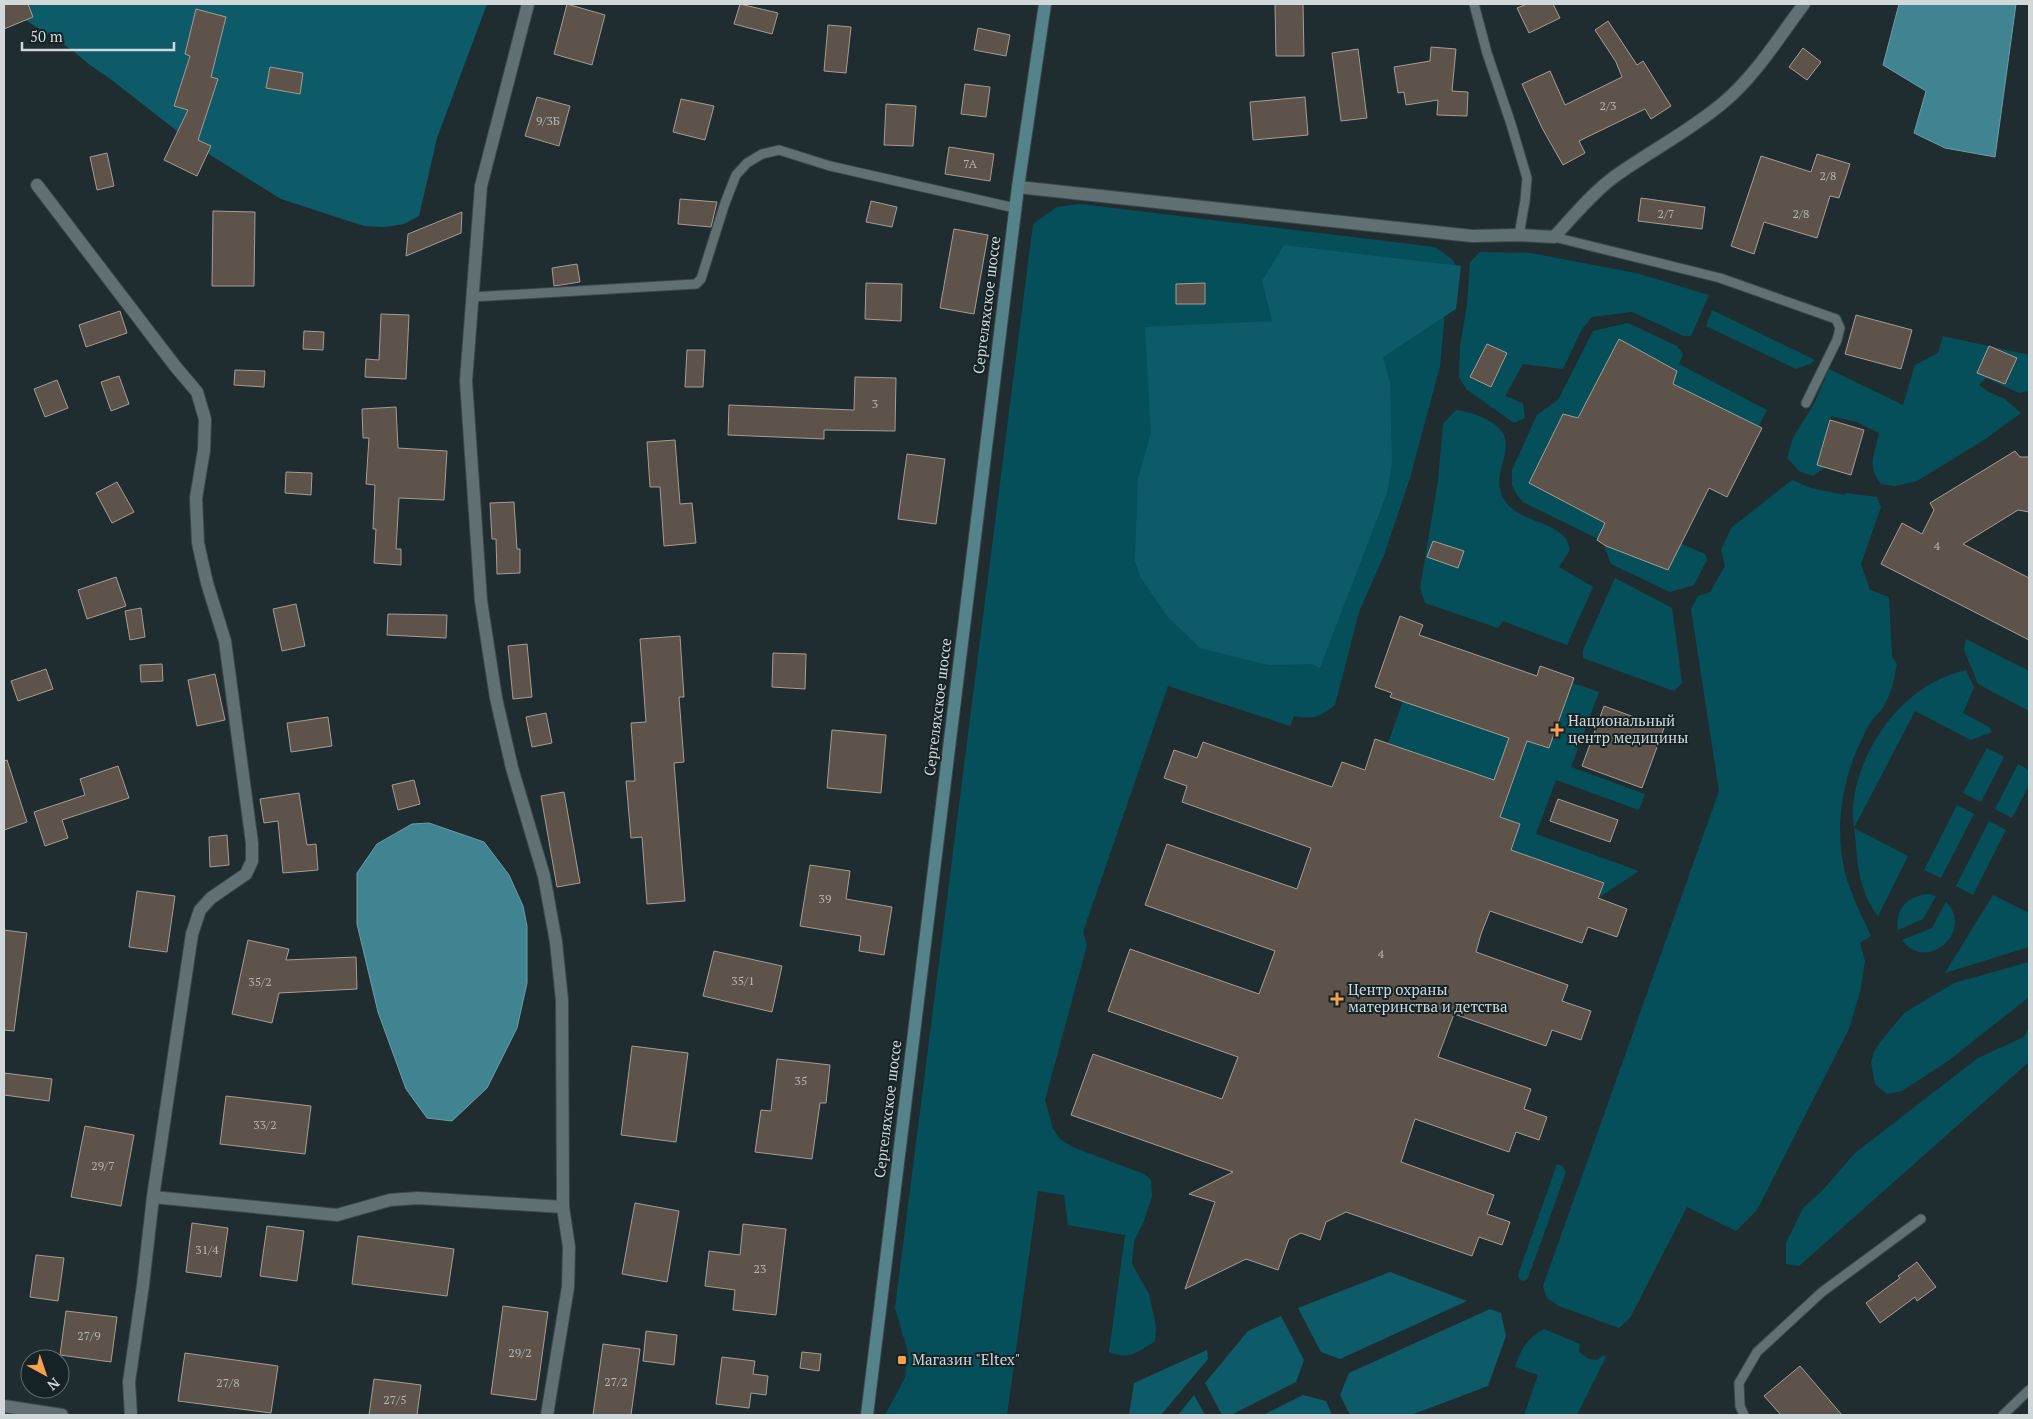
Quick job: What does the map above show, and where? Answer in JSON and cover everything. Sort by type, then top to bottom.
[{"type":"main road","name":"Сергеляхское шоссе","points":[[867,1415],[1018,187],[1045,4]]},
{"type":"street","points":[[528,4],[481,186],[466,381],[481,602],[496,698],[512,768],[544,876],[556,942],[562,1000],[563,1207],[569,1247],[568,1287],[547,1415]]},
{"type":"street","points":[[1018,187],[1472,236],[1519,235],[1554,237],[1586,202],[1613,178],[1693,127],[1726,100],[1756,68],[1804,4]]},
{"type":"street","points":[[37,185],[197,392],[206,419],[204,450],[196,498],[198,544],[207,583],[225,641],[252,843],[252,861],[246,874],[211,898],[200,910],[192,934],[152,1197],[143,1285],[129,1382],[131,1415]]},
{"type":"street","points":[[152,1197],[337,1215],[390,1200],[418,1198],[563,1207]]},
{"type":"street","points":[[4,1406],[62,1415]]},
{"type":"lane","points":[[1474,4],[1487,53],[1526,178],[1525,201],[1519,235]]},
{"type":"lane","points":[[472,297],[696,284],[701,279],[736,175],[747,163],[762,154],[779,150],[830,166],[1016,208]]},
{"type":"lane","points":[[1554,237],[1720,278],[1836,319],[1840,328],[1837,340],[1806,402]]},
{"type":"lane","points":[[1744,1415],[1740,1406],[1739,1383],[1758,1352],[1822,1292],[1921,1219]]},
{"type":"lane","points":[[2003,1415],[2029,1390]]},
{"type":"shaded area","points":[[4,4],[487,4],[437,138],[419,216],[404,224],[385,227],[364,226],[281,199],[199,148],[72,50],[4,6]]},
{"type":"shaded area","points":[[1899,4],[2016,4],[1995,157],[1945,148],[1914,133],[1926,91],[1883,65]]},
{"type":"shaded area","points":[[1080,204],[1435,247],[1453,260],[1457,268],[1445,312],[1440,366],[1410,478],[1384,555],[1359,612],[1335,705],[1316,716],[1294,716],[1290,726],[1168,686],[1083,932],[1087,945],[1045,1100],[1053,1129],[1061,1140],[1075,1148],[1144,1174],[1151,1180],[1152,1196],[1144,1221],[1134,1241],[1132,1264],[1149,1294],[1156,1326],[1155,1341],[1134,1354],[1123,1355],[1109,1352],[1125,1235],[1068,1225],[1064,1195],[1038,1191],[1007,1415],[885,1415],[905,1378],[908,1352],[895,1308],[1033,224],[1057,207]]},
{"type":"shaded area","points":[[1284,245],[1461,266],[1456,309],[1383,357],[1390,382],[1392,464],[1387,493],[1320,668],[1312,664],[1268,665],[1200,648],[1167,616],[1141,578],[1135,561],[1138,478],[1151,433],[1145,327],[1272,321],[1262,281]]},
{"type":"shaded area","points":[[1480,252],[1531,253],[1636,273],[1709,295],[1691,336],[1684,336],[1632,312],[1592,317],[1582,329],[1563,369],[1523,364],[1505,396],[1523,403],[1525,418],[1514,423],[1466,389],[1459,377],[1460,346],[1467,305],[1470,262]]},
{"type":"shaded area","points":[[1712,310],[1815,360],[1796,369],[1706,326]]},
{"type":"shaded area","points":[[1628,323],[1677,346],[1683,354],[1679,364],[1767,410],[1725,493],[1708,486],[1680,543],[1705,554],[1707,560],[1694,585],[1670,592],[1611,564],[1602,541],[1523,502],[1512,485],[1512,470],[1537,415],[1558,400],[1593,331]]},
{"type":"shaded area","points":[[1943,336],[2029,355],[2029,391],[2019,393],[1986,378],[1979,385],[2005,399],[2021,413],[1987,438],[1917,481],[1895,486],[1881,484],[1874,471],[1873,459],[1879,433],[1857,422],[1831,416],[1817,465],[1825,467],[1813,476],[1799,471],[1787,458],[1793,438],[1815,402],[1829,369],[1903,405],[1915,365],[1938,353]]},
{"type":"shaded area","points":[[1456,410],[1482,417],[1501,430],[1505,438],[1506,447],[1500,477],[1500,488],[1503,498],[1516,512],[1560,532],[1566,539],[1570,550],[1559,567],[1593,587],[1567,645],[1503,621],[1498,628],[1425,603],[1420,588],[1438,481],[1443,424]]},
{"type":"shaded area","points":[[1792,480],[1811,488],[1845,495],[1845,493],[1877,497],[1881,507],[1861,564],[1870,590],[1889,597],[1892,657],[1897,664],[1887,699],[1868,726],[1849,770],[1840,821],[1840,839],[1845,873],[1853,897],[1871,936],[1860,943],[1865,961],[1860,992],[1849,1029],[1757,1210],[1736,1231],[1687,1207],[1630,1318],[1619,1328],[1559,1306],[1547,1298],[1543,1286],[1719,791],[1691,609],[1698,596],[1710,592],[1725,566],[1721,550],[1731,528]]},
{"type":"shaded area","points":[[1615,578],[1672,608],[1682,683],[1674,691],[1583,658],[1583,650]]},
{"type":"shaded area","points":[[1966,639],[2029,671],[2029,711],[1978,684],[1964,650]]},
{"type":"shaded area","points":[[1966,670],[1974,687],[1963,713],[1989,727],[1992,732],[1971,740],[1915,711],[1854,828],[1853,806],[1860,772],[1867,755],[1886,724],[1910,698],[1924,688],[1944,677]]},
{"type":"shaded area","points":[[1573,683],[1599,692],[1571,767],[1645,794],[1639,810],[1556,780],[1536,834],[1639,871],[1598,898],[1603,882],[1491,843],[1516,835],[1520,824],[1500,817],[1527,741],[1549,748]]},
{"type":"shaded area","points":[[1403,701],[1509,738],[1494,780],[1388,743]]},
{"type":"shaded area","points":[[1987,748],[2004,757],[1981,802],[1963,793]]},
{"type":"shaded area","points":[[2018,764],[2029,770],[2029,785],[2012,818],[1995,809]]},
{"type":"shaded area","points":[[1957,805],[1974,814],[1941,878],[1924,870]]},
{"type":"shaded area","points":[[1989,821],[2006,830],[1973,895],[1956,886]]},
{"type":"shaded area","points":[[429,823],[484,842],[509,875],[523,906],[527,926],[527,983],[517,1028],[487,1088],[452,1121],[427,1118],[406,1089],[378,1012],[357,924],[357,873],[377,844],[412,824]]},
{"type":"shaded area","points":[[1854,828],[1908,856],[1878,916],[1868,900],[1861,881]]},
{"type":"shaded area","points":[[1928,894],[1936,896],[1923,919],[1898,930],[1899,915],[1904,904],[1914,897]]},
{"type":"shaded area","points":[[1993,895],[2029,913],[2029,947],[1945,973]]},
{"type":"shaded area","points":[[1946,902],[1953,913],[1955,925],[1951,935],[1944,944],[1935,950],[1924,952],[1912,949],[1902,940],[1932,928]]},
{"type":"shaded area","points":[[2029,962],[2029,997],[1948,1061],[1902,1091],[1887,1094],[1875,1084],[1871,1062],[1874,1052],[1904,1013],[1954,983]]},
{"type":"shaded area","points":[[2029,1028],[2029,1062],[1799,1266],[1786,1264],[1786,1243],[1803,1208],[1822,1191],[1855,1153],[1978,1058],[2024,1037]]},
{"type":"shaded area","points":[[1557,1164],[1562,1166],[1566,1172],[1528,1278],[1524,1281],[1520,1280],[1518,1275]]},
{"type":"shaded area","points":[[1390,1272],[1467,1301],[1340,1359],[1321,1352],[1298,1308]]},
{"type":"shaded area","points":[[1490,1309],[1501,1313],[1506,1336],[1488,1386],[1411,1415],[1350,1415],[1340,1395],[1349,1373]]},
{"type":"shaded area","points":[[1281,1316],[1304,1360],[1296,1382],[1231,1415],[1222,1415],[1205,1383],[1248,1331]]},
{"type":"shaded area","points":[[1544,1329],[1580,1344],[1579,1352],[1589,1359],[1597,1360],[1603,1355],[1606,1357],[1577,1415],[1524,1415],[1538,1375],[1515,1367],[1525,1345]]},
{"type":"shaded area","points":[[1207,1350],[1208,1359],[1161,1415],[1129,1415],[1134,1383]]},
{"type":"shaded area","points":[[1194,1395],[1205,1415],[1178,1415]]},
{"type":"shaded area","points":[[1303,1395],[1326,1401],[1332,1415],[1263,1415]]},
{"type":"building","points":[[4,4],[28,4],[33,17],[4,29]]},
{"type":"building","points":[[567,4],[605,15],[592,65],[554,54]]},
{"type":"building","points":[[740,4],[778,13],[772,34],[734,24]]},
{"type":"building","points":[[1275,4],[1303,4],[1304,56],[1276,56]]},
{"type":"building","points":[[1527,4],[1553,4],[1560,18],[1529,33],[1517,8]]},
{"type":"building","points":[[196,9],[226,17],[211,77],[218,79],[198,140],[211,146],[197,176],[164,160],[188,110],[174,106],[190,56],[185,54]]},
{"type":"building","points":[[1608,21],[1637,65],[1643,61],[1671,106],[1651,119],[1645,109],[1579,141],[1585,153],[1563,165],[1542,128],[1522,84],[1550,71],[1565,105],[1622,77],[1616,62],[1595,30]]},
{"type":"building","points":[[828,25],[851,27],[846,73],[824,71]]},
{"type":"building","points":[[978,28],[1010,35],[1006,56],[974,50]]},
{"type":"building","points":[[1431,47],[1456,49],[1452,91],[1468,92],[1467,116],[1437,115],[1438,100],[1406,105],[1404,92],[1398,93],[1394,67],[1430,61]]},
{"type":"building","points":[[1803,48],[1821,62],[1807,80],[1789,67]]},
{"type":"building","points":[[1358,49],[1367,118],[1341,121],[1332,53]]},
{"type":"building","points":[[270,67],[303,73],[300,94],[266,88]]},
{"type":"building","points":[[965,84],[990,87],[986,117],[961,114]]},
{"type":"building","points":[[537,97],[570,106],[559,146],[525,136]]},
{"type":"building","points":[[1305,97],[1308,135],[1253,140],[1250,102]]},
{"type":"building","points":[[681,99],[714,106],[705,140],[673,132]]},
{"type":"building","points":[[886,104],[916,106],[913,146],[884,145]]},
{"type":"building","points":[[949,147],[994,154],[990,181],[945,174]]},
{"type":"building","points":[[107,153],[114,186],[97,190],[90,157]]},
{"type":"building","points":[[1817,154],[1850,164],[1839,198],[1830,196],[1817,238],[1764,222],[1754,254],[1731,246],[1761,156],[1811,172]]},
{"type":"building","points":[[1641,198],[1705,207],[1702,229],[1638,221]]},
{"type":"building","points":[[680,199],[717,202],[711,227],[678,224]]},
{"type":"building","points":[[871,201],[897,207],[892,227],[866,222]]},
{"type":"building","points":[[213,211],[255,212],[254,286],[212,286]]},
{"type":"building","points":[[462,212],[461,233],[406,256],[408,234]]},
{"type":"building","points":[[954,229],[988,235],[974,314],[940,308]]},
{"type":"building","points":[[577,264],[580,282],[554,286],[552,268]]},
{"type":"building","points":[[866,283],[902,284],[901,321],[865,319]]},
{"type":"building","points":[[1205,283],[1205,304],[1176,304],[1176,284]]},
{"type":"building","points":[[120,311],[127,333],[86,347],[79,325]]},
{"type":"building","points":[[381,314],[409,315],[406,379],[365,377],[366,359],[379,360]]},
{"type":"building","points":[[1856,315],[1912,330],[1901,369],[1845,354]]},
{"type":"building","points":[[304,331],[324,332],[323,350],[303,349]]},
{"type":"building","points":[[1619,339],[1677,371],[1673,384],[1762,428],[1727,497],[1709,488],[1668,570],[1606,546],[1597,540],[1605,523],[1529,483],[1563,414],[1578,418]]},
{"type":"building","points":[[1487,344],[1507,353],[1491,387],[1470,377]]},
{"type":"building","points":[[1989,346],[2017,358],[2005,384],[1977,373]]},
{"type":"building","points":[[687,350],[705,350],[703,387],[685,387]]},
{"type":"building","points":[[235,370],[265,371],[264,387],[234,385]]},
{"type":"building","points":[[119,376],[129,404],[111,411],[101,382]]},
{"type":"building","points":[[855,377],[896,378],[895,431],[824,430],[824,439],[728,435],[729,405],[854,410]]},
{"type":"building","points":[[57,380],[68,408],[45,417],[34,389]]},
{"type":"building","points":[[396,407],[398,448],[447,451],[444,500],[399,498],[396,549],[401,549],[401,565],[374,563],[376,529],[373,529],[375,485],[366,484],[369,438],[363,438],[362,409]]},
{"type":"building","points":[[1830,420],[1864,430],[1851,475],[1817,465]]},
{"type":"building","points":[[675,440],[680,504],[692,503],[696,543],[664,546],[660,487],[650,487],[647,442]]},
{"type":"building","points":[[2015,451],[2020,457],[2029,457],[2029,512],[2018,510],[1963,544],[2029,578],[2029,640],[1881,564],[1902,523],[1922,534],[1934,510],[1930,503]]},
{"type":"building","points":[[907,454],[945,459],[936,524],[898,519]]},
{"type":"building","points":[[286,472],[312,473],[311,495],[285,493]]},
{"type":"building","points":[[117,482],[134,512],[112,523],[96,493]]},
{"type":"building","points":[[514,502],[517,549],[520,549],[520,573],[497,574],[496,539],[492,539],[490,503]]},
{"type":"building","points":[[1433,541],[1464,551],[1458,568],[1427,557]]},
{"type":"building","points":[[116,577],[126,606],[87,619],[78,590]]},
{"type":"building","points":[[296,604],[305,646],[282,651],[273,609]]},
{"type":"building","points":[[141,608],[145,637],[130,640],[125,611]]},
{"type":"building","points":[[388,614],[447,615],[446,638],[387,635]]},
{"type":"building","points":[[1400,616],[1423,625],[1419,635],[1537,676],[1540,666],[1574,678],[1549,748],[1527,741],[1500,817],[1520,824],[1511,850],[1604,883],[1598,898],[1627,909],[1617,937],[1588,927],[1582,943],[1490,911],[1481,934],[1476,952],[1568,985],[1562,1001],[1591,1011],[1581,1040],[1552,1030],[1546,1046],[1454,1014],[1438,1057],[1531,1089],[1524,1109],[1547,1117],[1539,1140],[1516,1132],[1509,1152],[1415,1119],[1401,1162],[1494,1195],[1487,1214],[1510,1222],[1502,1245],[1479,1237],[1472,1256],[1346,1212],[1326,1222],[1320,1240],[1301,1233],[1289,1239],[1278,1270],[1246,1259],[1185,1289],[1215,1202],[1189,1194],[1233,1172],[1071,1115],[1093,1054],[1222,1099],[1238,1057],[1108,1011],[1130,949],[1259,994],[1275,951],[1145,905],[1167,844],[1297,889],[1311,848],[1182,802],[1187,786],[1164,778],[1174,750],[1197,758],[1203,742],[1332,787],[1342,762],[1365,770],[1375,739],[1494,780],[1509,738],[1390,697],[1392,693],[1375,687]]},
{"type":"building","points":[[680,636],[684,697],[679,697],[684,762],[674,763],[685,901],[647,904],[642,837],[631,838],[626,781],[635,781],[631,723],[646,722],[640,639]]},
{"type":"building","points":[[527,644],[532,697],[513,699],[508,646]]},
{"type":"building","points":[[773,653],[806,654],[805,689],[772,687]]},
{"type":"building","points":[[162,664],[163,681],[141,682],[140,665]]},
{"type":"building","points":[[46,669],[53,689],[18,701],[11,681]]},
{"type":"building","points":[[215,674],[225,720],[197,726],[188,680]]},
{"type":"building","points":[[1604,706],[1664,728],[1642,788],[1582,766]]},
{"type":"building","points":[[546,713],[552,743],[532,747],[526,717]]},
{"type":"building","points":[[328,717],[332,746],[291,752],[287,723]]},
{"type":"building","points":[[832,730],[886,735],[881,793],[827,788]]},
{"type":"building","points":[[7,760],[27,822],[4,830],[4,761]]},
{"type":"building","points":[[118,766],[129,798],[62,820],[68,838],[45,846],[34,812],[85,795],[80,779]]},
{"type":"building","points":[[414,780],[420,804],[398,810],[392,785]]},
{"type":"building","points":[[564,792],[580,883],[557,887],[541,796]]},
{"type":"building","points":[[299,793],[307,845],[316,844],[318,870],[283,873],[278,821],[264,823],[260,799]]},
{"type":"building","points":[[1558,799],[1618,820],[1610,842],[1550,821]]},
{"type":"building","points":[[227,835],[229,865],[210,867],[209,837]]},
{"type":"building","points":[[810,865],[850,871],[846,899],[892,907],[884,955],[859,951],[861,936],[800,926]]},
{"type":"building","points":[[137,891],[175,896],[167,952],[129,947]]},
{"type":"building","points":[[4,930],[27,933],[14,1031],[4,1030]]},
{"type":"building","points":[[248,940],[289,949],[286,960],[356,957],[357,989],[279,993],[272,1023],[232,1014]]},
{"type":"building","points":[[714,951],[782,966],[772,1012],[703,996]]},
{"type":"building","points":[[632,1046],[688,1053],[676,1142],[621,1135]]},
{"type":"building","points":[[777,1059],[830,1065],[826,1103],[820,1103],[812,1159],[755,1152],[761,1110],[771,1111]]},
{"type":"building","points":[[4,1073],[52,1079],[49,1101],[4,1095]]},
{"type":"building","points":[[226,1096],[311,1106],[305,1154],[220,1144]]},
{"type":"building","points":[[85,1126],[134,1135],[121,1206],[71,1197]]},
{"type":"building","points":[[635,1203],[679,1211],[667,1282],[622,1274]]},
{"type":"building","points":[[192,1223],[228,1228],[221,1277],[186,1272]]},
{"type":"building","points":[[743,1224],[786,1229],[776,1315],[733,1310],[735,1290],[705,1286],[709,1251],[740,1255]]},
{"type":"building","points":[[267,1226],[304,1231],[297,1281],[260,1276]]},
{"type":"building","points":[[358,1236],[454,1249],[447,1296],[352,1284]]},
{"type":"building","points":[[36,1255],[64,1258],[58,1301],[30,1297]]},
{"type":"building","points":[[1917,1262],[1936,1287],[1917,1301],[1915,1297],[1880,1323],[1866,1303],[1900,1278],[1898,1276]]},
{"type":"building","points":[[503,1306],[548,1312],[536,1400],[491,1394]]},
{"type":"building","points":[[66,1311],[117,1317],[111,1362],[70,1356],[70,1349],[61,1349]]},
{"type":"building","points":[[646,1331],[677,1335],[674,1365],[643,1361]]},
{"type":"building","points":[[603,1344],[640,1349],[631,1415],[593,1415]]},
{"type":"building","points":[[802,1352],[821,1354],[819,1371],[800,1368]]},
{"type":"building","points":[[185,1353],[278,1366],[271,1413],[178,1401]]},
{"type":"building","points":[[722,1357],[755,1361],[753,1374],[768,1376],[766,1395],[751,1393],[749,1408],[716,1404]]},
{"type":"building","points":[[1800,1366],[1842,1415],[1781,1415],[1764,1396]]},
{"type":"building","points":[[374,1379],[421,1385],[417,1415],[369,1415]]},
{"type":"place","name":"Национальный центр медицины","points":[[1557,730]]},
{"type":"place","name":"Центр охраны материнства и детства","points":[[1337,999]]},
{"type":"place","name":"Магазин \"Eltex\"","points":[[902,1360]]}]
